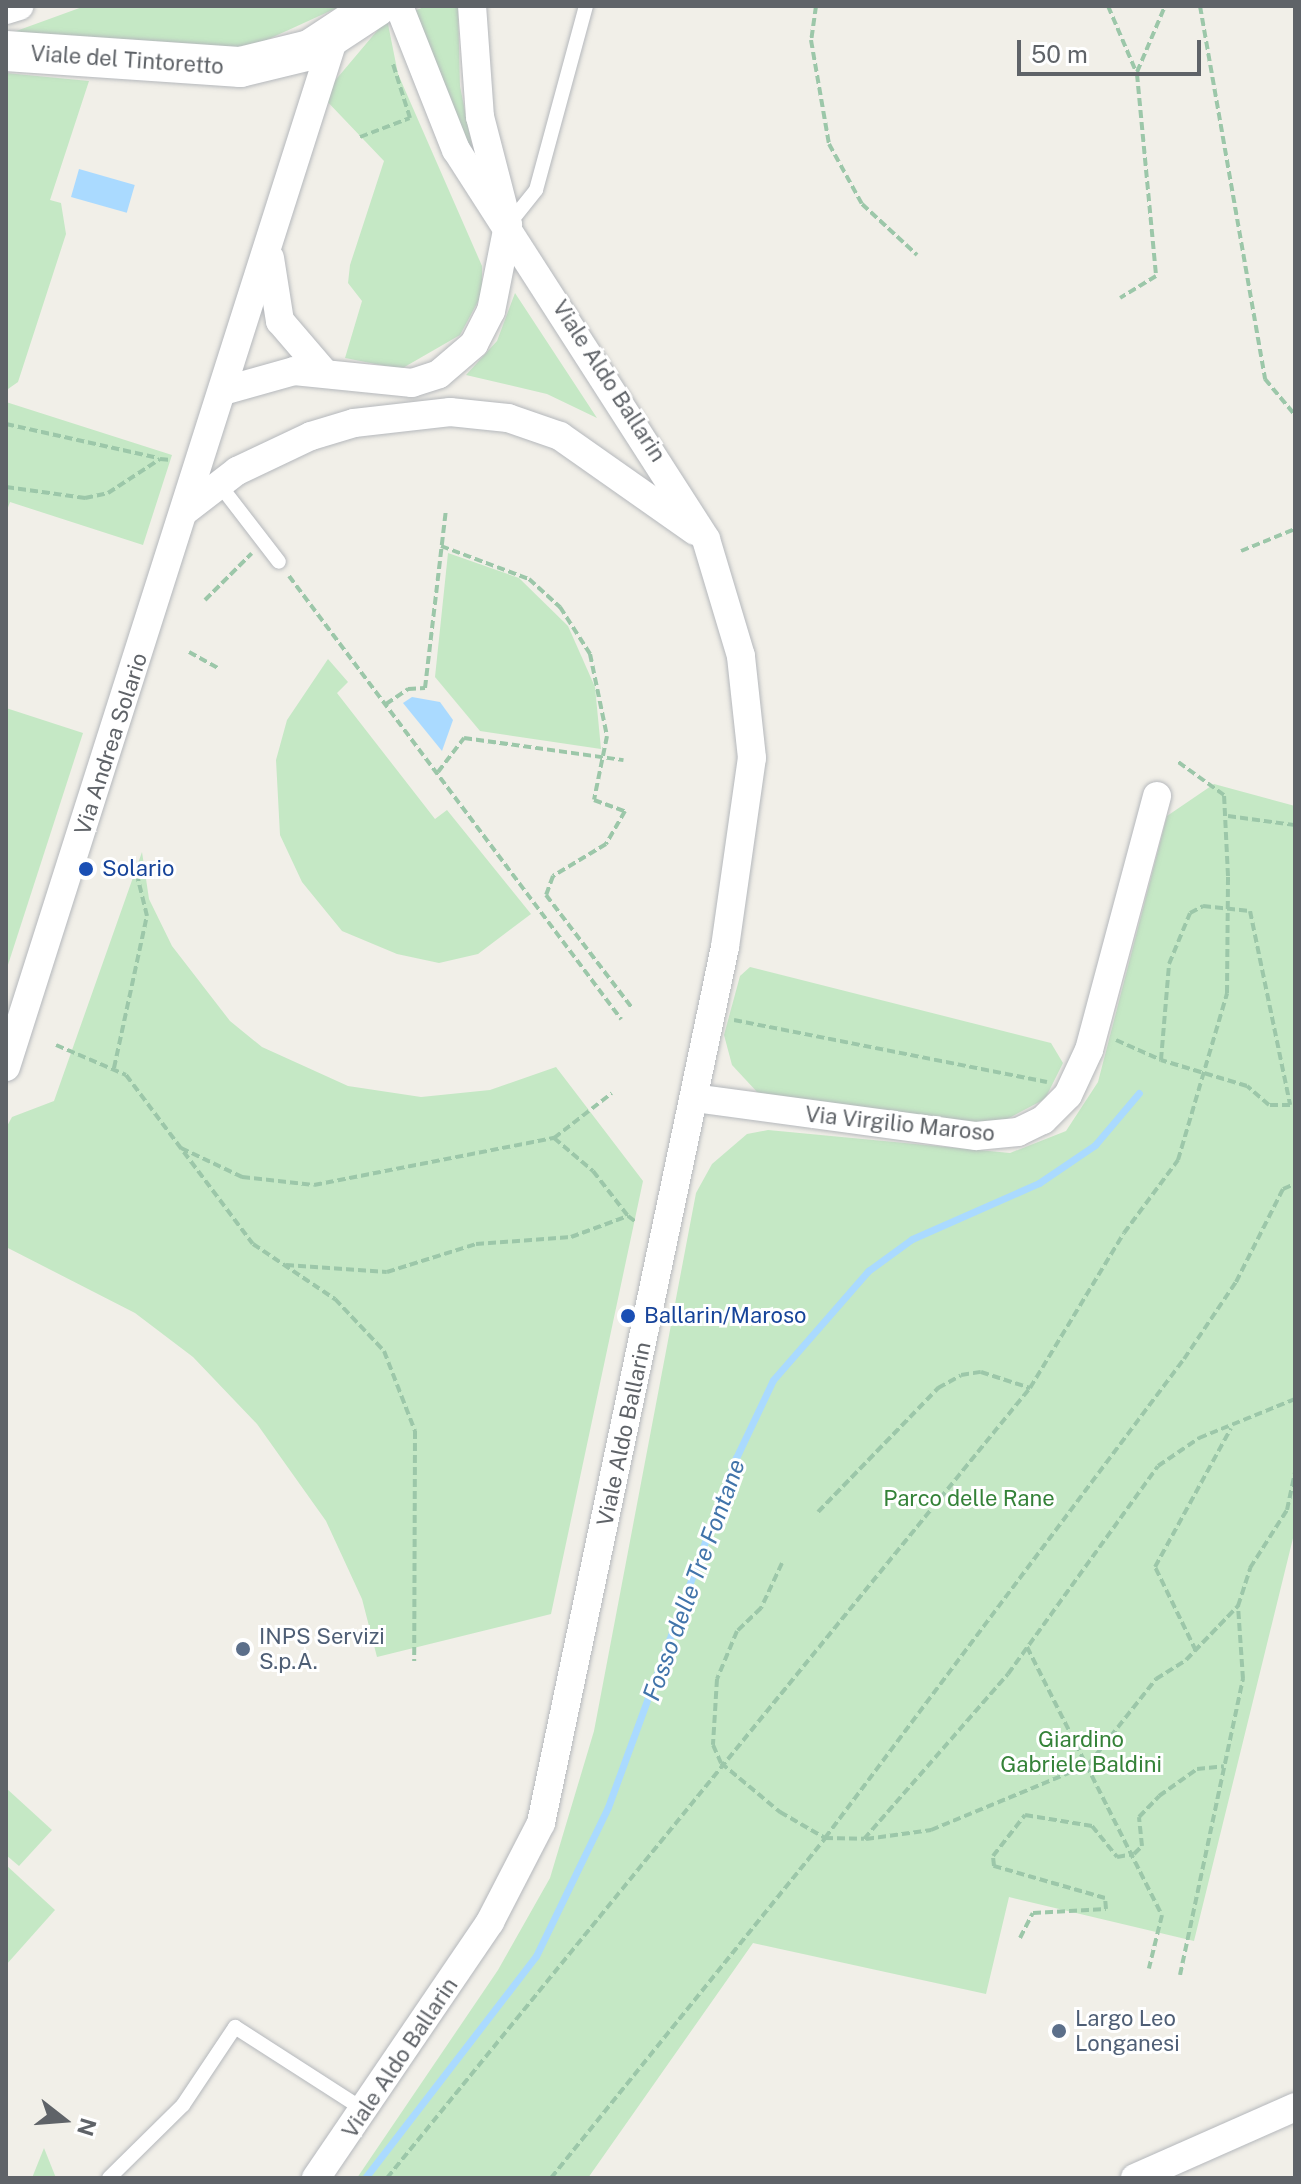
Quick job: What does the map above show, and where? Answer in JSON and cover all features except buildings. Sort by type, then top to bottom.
[{"type":"main road","name":"Viale del Tintoretto","points":[[6,51],[240,67],[296,55],[357,19]]},
{"type":"street","points":[[6,10],[19,6]]},
{"type":"street","name":"Viale Aldo Ballarin","points":[[316,2178],[367,2111],[490,1922],[541,1823],[743,853],[751,734],[734,624],[706,539],[508,225],[446,133],[399,6]]},
{"type":"street","name":"Viale Aldo Ballarin","points":[[223,391],[267,374],[323,371],[403,384],[439,374],[462,357],[491,311],[508,225],[480,117],[472,6]]},
{"type":"street","name":"Via Andrea Solario","points":[[6,1067],[185,511],[270,235],[357,19]]},
{"type":"street","points":[[270,235],[280,321],[323,371]]},
{"type":"street","name":"Viale Aldo Ballarin","points":[[219,484],[268,454],[354,423],[450,412],[531,425],[601,459],[706,539]]},
{"type":"street","points":[[185,511],[219,484]]},
{"type":"street","name":"Via Virgilio Maroso","points":[[694,1098],[990,1136],[1031,1127],[1073,1087],[1095,1032],[1157,796]]},
{"type":"street","points":[[1135,2178],[1295,2107]]},
{"type":"lane","points":[[508,225],[536,190],[586,6]]},
{"type":"lane","points":[[219,484],[279,562]]},
{"type":"lane","points":[[109,2178],[183,2105],[235,2027],[367,2111]]},
{"type":"path","points":[[816,6],[811,40],[829,144],[862,204],[917,255]]},
{"type":"path","points":[[1108,6],[1137,74],[1156,276],[1120,298]]},
{"type":"path","points":[[1137,74],[1165,6]]},
{"type":"path","points":[[1200,6],[1265,379],[1295,415]]},
{"type":"path","points":[[360,137],[410,118],[391,64]]},
{"type":"path","points":[[6,424],[176,461]]},
{"type":"path","points":[[6,495],[7,487],[85,498],[108,493],[160,459]]},
{"type":"path","points":[[386,704],[425,688],[446,509]]},
{"type":"path","points":[[1241,551],[1295,529]]},
{"type":"path","points":[[205,600],[254,551],[247,542]]},
{"type":"path","points":[[441,546],[511,568],[560,607],[600,685],[605,757],[594,800],[625,811],[606,844],[553,876],[546,895],[633,1009]]},
{"type":"path","points":[[279,562],[621,1019]]},
{"type":"path","points":[[189,652],[218,668]]},
{"type":"path","points":[[438,772],[464,738],[623,760]]},
{"type":"path","points":[[387,2178],[721,1763],[1030,1388],[1124,1233],[1178,1160],[1207,1075],[1227,993],[1228,816],[1214,784],[1178,762]]},
{"type":"path","points":[[1228,816],[1295,825]]},
{"type":"path","points":[[114,1068],[147,916],[136,871]]},
{"type":"path","points":[[1095,1032],[1161,1060],[1247,1086],[1269,1105],[1292,1107],[1250,911],[1228,912],[1203,906],[1190,913],[1169,964],[1161,1060]]},
{"type":"path","points":[[710,1015],[1073,1087]]},
{"type":"path","points":[[56,1045],[114,1068],[253,1244],[361,1324],[411,1406],[419,1553],[414,1661]]},
{"type":"path","points":[[179,1147],[242,1177],[314,1185],[554,1138],[612,1093]]},
{"type":"path","points":[[554,1138],[593,1171],[636,1222]]},
{"type":"path","points":[[551,2178],[825,1838],[1184,1359],[1236,1282],[1283,1189],[1295,1184]]},
{"type":"path","points":[[284,1264],[387,1272],[476,1244],[571,1237],[628,1216]]},
{"type":"path","points":[[818,1512],[938,1388],[961,1375],[981,1372],[1030,1388]]},
{"type":"path","points":[[864,1839],[1027,1647],[1158,1466],[1232,1425],[1295,1399]]},
{"type":"path","points":[[1196,1651],[1155,1567],[1232,1425]]},
{"type":"path","points":[[1180,1975],[1243,1679],[1238,1606],[1250,1568],[1287,1510],[1295,1471]]},
{"type":"path","points":[[782,1563],[761,1608],[737,1631],[717,1679],[713,1745],[721,1763],[780,1812],[825,1838],[864,1839],[931,1830],[1088,1765],[1156,1679],[1196,1651],[1238,1606]]},
{"type":"path","points":[[1027,1647],[1134,1854],[1162,1915],[1149,1968]]},
{"type":"path","points":[[1020,1938],[1033,1913],[1106,1909],[1105,1898],[994,1866],[993,1856],[1025,1815],[1092,1826],[1117,1857],[1134,1854],[1142,1846],[1139,1817],[1159,1796],[1197,1769],[1224,1766]]},
{"type":"green space","points":[[85,6],[341,6],[247,49],[8,34]]},
{"type":"green space","points":[[426,6],[458,6],[460,86],[475,162],[412,12]]},
{"type":"green space","points":[[387,19],[398,74],[482,266],[482,294],[460,335],[401,369],[345,358],[362,301],[348,283],[350,265],[384,161],[322,96]]},
{"type":"green space","points":[[6,73],[89,81],[50,200],[61,203],[66,234],[18,382],[8,389]]},
{"type":"green space","points":[[515,293],[597,418],[547,394],[466,375],[497,341]]},
{"type":"green space","points":[[6,402],[172,455],[143,545],[10,502],[6,513]]},
{"type":"green space","points":[[448,553],[519,578],[568,626],[595,687],[601,749],[480,731],[435,677]]},
{"type":"green space","points":[[328,659],[348,682],[337,693],[435,819],[447,810],[531,914],[478,954],[439,963],[397,954],[342,931],[302,882],[280,835],[276,760],[287,720]]},
{"type":"green space","points":[[6,708],[83,733],[6,971]]},
{"type":"green space","name":"Parco delle Rane","points":[[1214,784],[1295,806],[1295,1530],[1194,1941],[1009,1897],[986,1994],[753,1943],[588,2178],[357,2178],[498,1970],[550,1878],[594,1731],[696,1193],[712,1164],[747,1134],[768,1130],[1010,1153],[1066,1131],[1098,1082],[1167,816]]},
{"type":"green space","points":[[142,852],[149,899],[172,946],[230,1021],[262,1047],[348,1086],[421,1097],[490,1090],[556,1067],[643,1181],[551,1614],[377,1657],[362,1599],[326,1521],[257,1424],[193,1357],[135,1313],[6,1247],[6,1128],[12,1117],[54,1101]]},
{"type":"green space","points":[[750,967],[1051,1043],[1063,1063],[1045,1099],[994,1126],[758,1093],[732,1065],[724,1035],[740,976]]},
{"type":"green space","points":[[6,1788],[52,1830],[19,1866],[6,1855]]},
{"type":"green space","points":[[6,1865],[55,1910],[6,1965]]},
{"type":"green space","points":[[44,2148],[56,2178],[32,2178]]},
{"type":"water","points":[[79,169],[135,185],[127,213],[71,197]]},
{"type":"water","points":[[412,697],[440,702],[453,720],[442,751],[403,703]]},
{"type":"waterway","name":"Fosso delle Tre Fontane","points":[[365,2178],[536,1956],[608,1807],[736,1458],[773,1380],[868,1271],[912,1239],[1039,1183],[1095,1145],[1139,1093]]},
{"type":"place","name":"Solario","points":[[86,869]]},
{"type":"place","name":"Ballarin/Maroso","points":[[628,1316]]},
{"type":"place","name":"INPS Servizi S.p.A.","points":[[243,1649]]},
{"type":"place","name":"Largo Leo Longanesi","points":[[1059,2031]]},
{"type":"park label","name":"Giardino Gabriele Baldini","points":[[1081,1752]]}]
